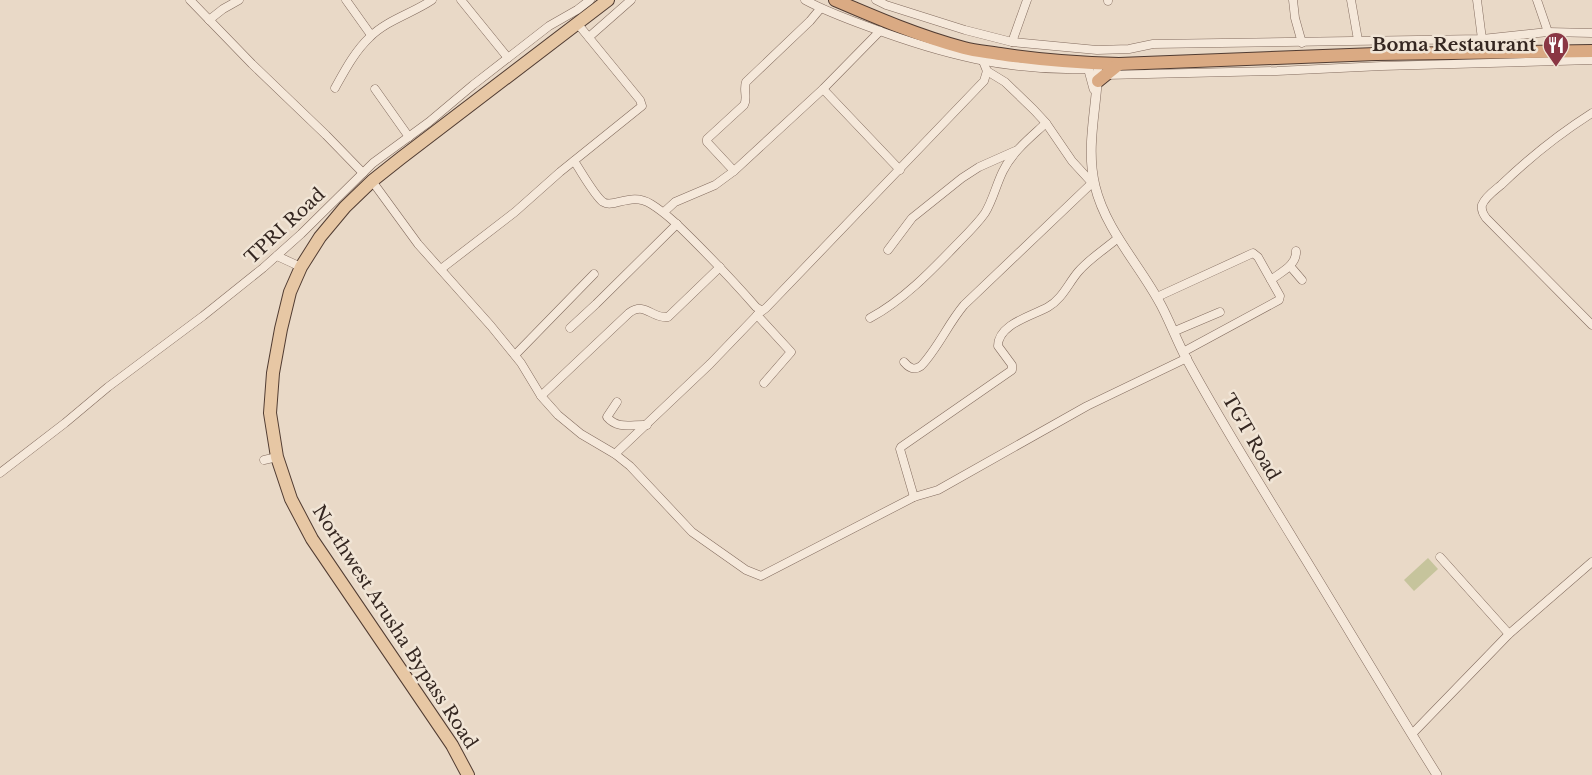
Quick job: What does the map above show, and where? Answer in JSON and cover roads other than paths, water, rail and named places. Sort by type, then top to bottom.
[{"type":"highway","points":[[835,0],[896,26],[966,48],[1091,65],[1376,54],[1592,51]]},
{"type":"highway","points":[[1101,78],[1119,64]]},
{"type":"main road","name":"Northwest Arusha Bypass Road","points":[[468,775],[452,745],[312,539],[270,458],[273,373],[290,292],[301,267],[320,237],[367,177],[608,0]]},
{"type":"street","points":[[190,0],[367,177],[418,244],[480,312],[514,355],[541,396],[570,426],[630,466],[692,532],[746,570],[761,576],[914,497],[938,490],[1087,406],[1185,355],[1280,300],[1280,296],[1258,257],[1252,254],[1157,297]]},
{"type":"street","points":[[209,20],[239,0]]},
{"type":"street","points":[[346,0],[371,35]]},
{"type":"street","points":[[335,88],[353,58],[371,35],[432,0]]},
{"type":"street","points":[[461,0],[508,58]]},
{"type":"street","name":"TPRI Road","points":[[0,473],[277,256],[367,177],[373,163],[409,138],[549,26],[590,0]]},
{"type":"street","points":[[589,37],[631,0]]},
{"type":"street","points":[[805,0],[820,9],[919,45],[982,61],[1062,70],[1091,65],[1097,97]]},
{"type":"street","points":[[876,0],[929,19],[1012,42],[1097,50],[1129,49],[1160,44],[1482,39],[1548,32],[1592,33]]},
{"type":"street","points":[[1012,42],[1027,0]]},
{"type":"street","points":[[1293,0],[1302,43]]},
{"type":"street","points":[[1351,0],[1358,40]]},
{"type":"street","points":[[1477,0],[1482,39]]},
{"type":"street","points":[[1537,0],[1548,32]]},
{"type":"street","points":[[734,171],[706,140],[744,105],[746,82],[820,9]]},
{"type":"street","points":[[441,269],[515,212],[642,106],[640,100],[577,23]]},
{"type":"street","points":[[664,212],[675,202],[700,193],[734,171],[823,89],[880,31]]},
{"type":"street","points":[[1101,78],[1592,60]]},
{"type":"street","points":[[904,362],[912,368],[921,366],[964,305],[1094,185],[1072,161],[1046,123],[1005,82],[987,71],[982,61]]},
{"type":"street","name":"TGT Road","points":[[1091,65],[1101,78],[1092,141],[1094,185],[1118,238],[1157,297],[1185,355],[1233,442],[1437,775]]},
{"type":"street","points":[[615,454],[710,364],[807,267],[984,81],[987,71]]},
{"type":"street","points":[[375,89],[409,138]]},
{"type":"street","points":[[823,89],[900,170]]},
{"type":"street","points":[[1592,113],[1523,164],[1482,205],[1486,218],[1592,325]]},
{"type":"street","points":[[870,318],[903,296],[972,228],[984,213],[1003,172],[1017,150],[1046,123]]},
{"type":"street","points":[[888,250],[912,218],[962,178],[979,167],[1017,150]]},
{"type":"street","points":[[574,161],[598,196],[606,203],[641,199],[664,212],[720,267],[756,307],[791,352],[764,383]]},
{"type":"street","points":[[570,328],[677,224]]},
{"type":"street","points":[[914,497],[901,447],[1012,370],[1012,365],[998,346],[1000,338],[1020,319],[1054,303],[1079,271],[1118,238]]},
{"type":"street","points":[[1271,280],[1290,266],[1295,259],[1296,251]]},
{"type":"street","points":[[277,256],[301,267]]},
{"type":"street","points":[[1290,266],[1302,280]]},
{"type":"street","points":[[541,396],[634,309],[646,309],[657,316],[668,317],[720,267]]},
{"type":"street","points":[[514,355],[594,274]]},
{"type":"street","points":[[1175,331],[1220,312]]},
{"type":"street","points":[[617,402],[607,417],[610,421],[622,426],[647,425]]},
{"type":"street","points":[[1440,557],[1509,634]]},
{"type":"street","points":[[1412,734],[1509,634],[1592,562]]},
{"type":"place","name":"Boma Restaurant","points":[[1556,68]]}]
